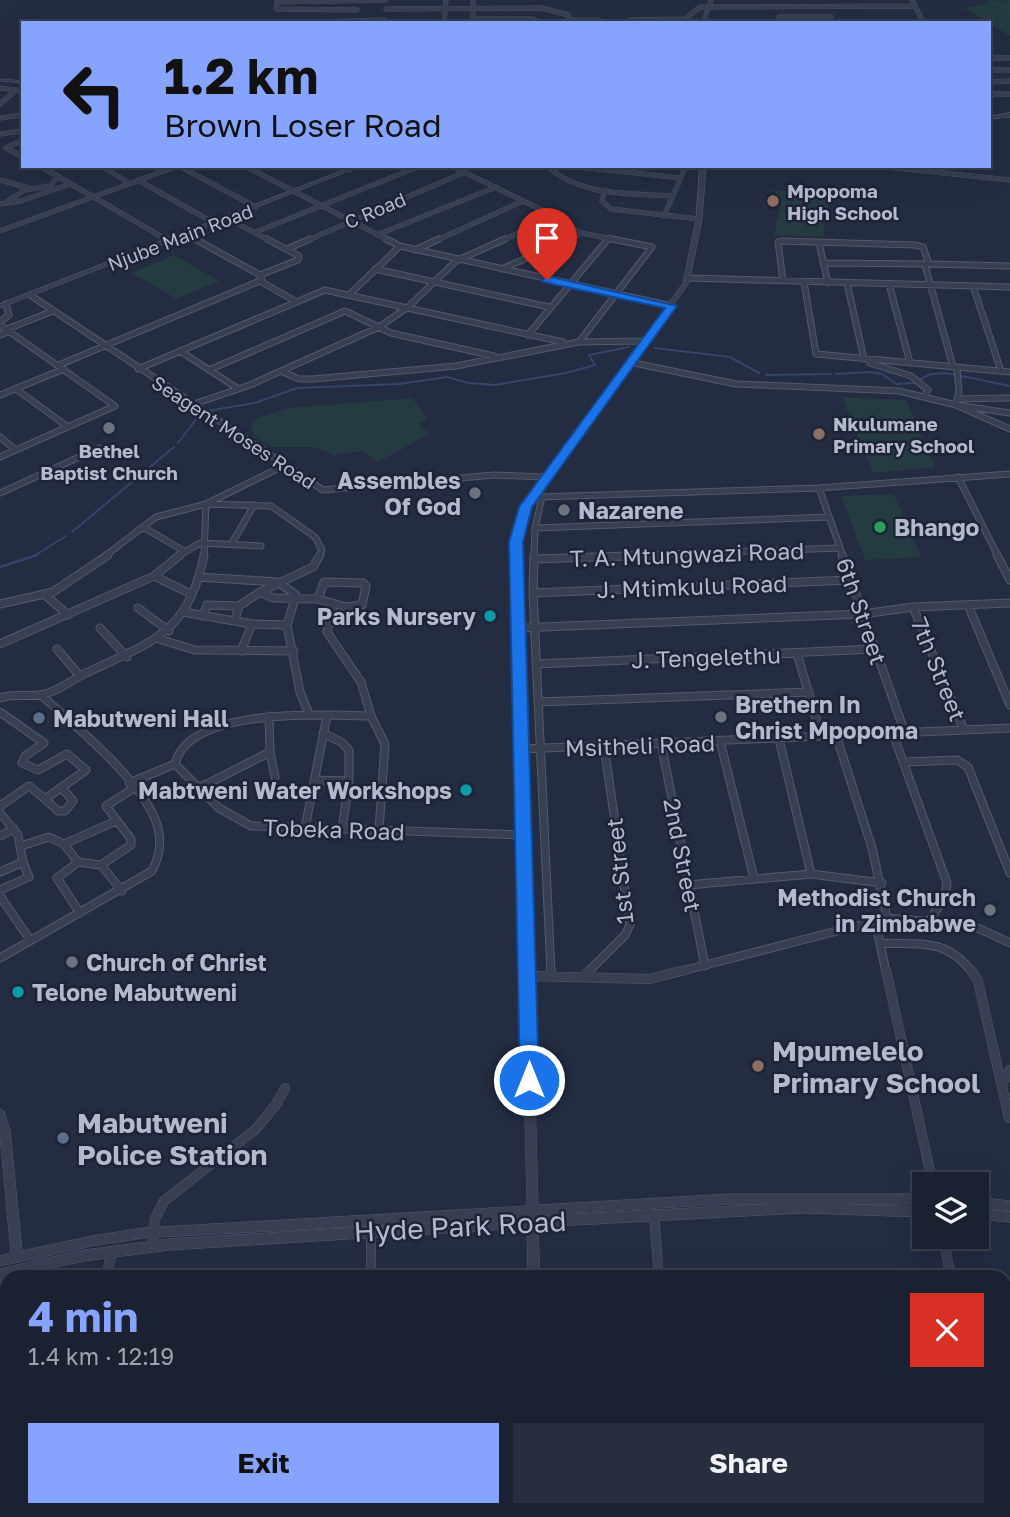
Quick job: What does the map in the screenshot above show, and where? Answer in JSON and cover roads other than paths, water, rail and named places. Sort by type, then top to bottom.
[{"type":"street","points":[[357,10],[279,11],[276,9],[276,1],[386,0],[384,21]]},
{"type":"street","points":[[444,21],[446,0]]},
{"type":"street","points":[[472,0],[473,21],[537,21]]},
{"type":"street","points":[[499,0],[499,8]]},
{"type":"street","points":[[526,8],[527,0]]},
{"type":"street","points":[[704,21],[710,0]]},
{"type":"street","points":[[736,0],[738,7]]},
{"type":"street","points":[[825,0],[832,21]]},
{"type":"street","points":[[912,0],[923,21]]},
{"type":"street","points":[[355,20],[357,1]]},
{"type":"street","points":[[628,21],[685,19],[698,8],[708,7],[915,6]]},
{"type":"street","points":[[386,9],[526,8],[559,10],[571,21],[598,21]]},
{"type":"street","points":[[778,21],[781,17],[831,17]]},
{"type":"street","points":[[331,21],[370,21]]},
{"type":"street","points":[[991,58],[1010,58]]},
{"type":"street","points":[[991,70],[1010,70]]},
{"type":"street","points":[[991,83],[1010,81]]},
{"type":"street","points":[[0,84],[21,86]]},
{"type":"street","points":[[0,84],[16,90]]},
{"type":"street","points":[[0,104],[21,87]]},
{"type":"street","points":[[992,94],[1010,94]]},
{"type":"street","points":[[0,118],[21,115]]},
{"type":"street","points":[[991,120],[1010,117]]},
{"type":"street","points":[[0,134],[21,131]]},
{"type":"street","points":[[21,141],[6,148],[21,156]]},
{"type":"street","points":[[44,168],[169,241]]},
{"type":"street","points":[[105,168],[129,183]]},
{"type":"street","points":[[157,168],[163,172]]},
{"type":"street","points":[[0,231],[173,168]]},
{"type":"street","points":[[182,168],[256,207]]},
{"type":"street","points":[[249,168],[400,246],[457,261],[672,306]]},
{"type":"street","points":[[346,168],[350,170]]},
{"type":"street","name":"Njube Main Road","points":[[3,305],[354,168]]},
{"type":"street","points":[[256,233],[415,168]]},
{"type":"street","points":[[194,404],[283,372],[379,327],[408,307],[457,261],[554,216],[456,168]]},
{"type":"street","points":[[549,168],[556,177],[573,185],[672,196]]},
{"type":"street","points":[[588,168],[681,178]]},
{"type":"street","points":[[664,216],[685,168]]},
{"type":"street","points":[[534,1270],[530,1211],[528,976],[516,542],[521,517],[537,497],[545,477],[672,306],[688,278],[699,219],[703,168]]},
{"type":"street","points":[[896,168],[1010,180]]},
{"type":"street","name":"C Road","points":[[287,249],[465,172]]},
{"type":"street","points":[[3,203],[25,190],[50,186],[58,176]]},
{"type":"street","points":[[0,180],[25,186],[25,190]]},
{"type":"street","points":[[138,180],[214,223]]},
{"type":"street","points":[[3,203],[21,201],[70,184]]},
{"type":"street","points":[[377,236],[496,187]]},
{"type":"street","points":[[605,190],[602,201],[608,208],[699,219]]},
{"type":"street","points":[[19,193],[21,201]]},
{"type":"street","points":[[414,250],[523,201]]},
{"type":"street","points":[[0,388],[3,394],[16,389],[103,345],[299,259],[299,256],[287,249],[228,218]]},
{"type":"street","points":[[550,219],[582,233],[652,247],[579,342]]},
{"type":"street","points":[[502,270],[582,233]]},
{"type":"street","points":[[186,234],[295,301]]},
{"type":"street","points":[[528,335],[610,237]]},
{"type":"street","points":[[783,281],[779,242],[923,247],[955,367],[957,402]]},
{"type":"street","points":[[820,243],[828,282]]},
{"type":"street","points":[[350,294],[400,246]]},
{"type":"street","points":[[823,263],[1010,266]]},
{"type":"street","points":[[375,269],[549,307]]},
{"type":"street","points":[[688,278],[1010,287]]},
{"type":"street","points":[[804,282],[816,354],[1010,372]]},
{"type":"street","points":[[847,283],[865,359],[871,364],[902,372],[918,380],[928,390],[924,397]]},
{"type":"street","points":[[889,284],[911,363]]},
{"type":"street","points":[[973,286],[1002,371]]},
{"type":"street","points":[[138,369],[325,290],[567,343]]},
{"type":"street","name":"Seagent Moses Road","points":[[30,295],[283,466],[327,492],[494,475],[545,477]]},
{"type":"street","points":[[0,457],[115,406],[0,323],[9,315],[3,305]]},
{"type":"street","points":[[0,335],[54,311]]},
{"type":"street","points":[[209,370],[341,311],[348,311],[391,333],[495,356]]},
{"type":"street","points":[[283,372],[299,379],[313,379],[456,366],[567,343],[645,341]]},
{"type":"street","points":[[180,351],[237,388]]},
{"type":"street","points":[[629,362],[736,384],[899,391],[1010,413]]},
{"type":"street","points":[[16,389],[68,427]]},
{"type":"street","points":[[957,402],[1010,398]]},
{"type":"street","points":[[957,402],[1010,429]]},
{"type":"street","points":[[0,437],[16,450]]},
{"type":"street","points":[[0,493],[99,449]]},
{"type":"street","points":[[0,604],[45,595],[84,572],[163,514],[206,504],[283,466]]},
{"type":"street","points":[[537,497],[819,488],[958,477],[1009,476]]},
{"type":"street","points":[[958,477],[1010,580]]},
{"type":"street","name":"6th Street","points":[[819,488],[905,733]]},
{"type":"street","points":[[537,497],[533,593],[551,977]]},
{"type":"street","points":[[203,616],[207,604],[239,606],[278,582],[313,567],[322,550],[321,543],[275,508],[206,504]]},
{"type":"street","points":[[41,695],[79,675],[127,657],[169,631],[183,612],[198,577],[206,542],[202,523],[206,504]]},
{"type":"street","points":[[232,543],[254,505]]},
{"type":"street","points":[[535,528],[829,517]]},
{"type":"street","points":[[143,527],[184,551]]},
{"type":"street","points":[[0,644],[154,576],[184,551],[206,542],[261,546]]},
{"type":"street","name":"T. A. Mtungwazi Road","points":[[535,559],[840,548]]},
{"type":"street","points":[[154,576],[191,594]]},
{"type":"street","points":[[198,577],[278,582],[294,592],[296,599],[287,625],[300,692],[309,714]]},
{"type":"street","name":"J. Mtimkulu Road","points":[[533,593],[851,580]]},
{"type":"street","points":[[260,592],[269,598],[318,599],[333,606],[360,607],[366,586],[363,583],[324,582],[318,599]]},
{"type":"street","points":[[45,595],[68,615]]},
{"type":"street","points":[[518,628],[863,614],[913,607],[1010,603]]},
{"type":"street","points":[[968,605],[1010,705]]},
{"type":"street","points":[[235,620],[239,606]]},
{"type":"street","points":[[333,606],[326,630],[351,664],[385,744],[379,830]]},
{"type":"street","name":"7th Street","points":[[913,607],[964,730]]},
{"type":"street","points":[[138,608],[169,631]]},
{"type":"street","points":[[183,612],[252,624],[287,625]]},
{"type":"street","points":[[241,651],[252,624]]},
{"type":"street","points":[[100,628],[127,657]]},
{"type":"street","points":[[159,639],[189,649],[294,651]]},
{"type":"street","points":[[57,649],[79,675]]},
{"type":"street","name":"J. Tengelethu","points":[[536,664],[876,649]]},
{"type":"street","points":[[797,653],[821,736]]},
{"type":"street","points":[[0,697],[23,692],[41,695],[131,786],[153,815],[160,852],[152,871],[122,891],[0,958]]},
{"type":"street","points":[[538,702],[809,692]]},
{"type":"street","points":[[0,712],[44,743],[25,756],[22,763],[38,770],[67,754],[86,768],[45,799]]},
{"type":"street","points":[[24,845],[47,836],[56,838],[78,862],[101,865],[131,845],[131,839],[107,810],[109,803],[131,786],[175,764],[174,755],[194,738],[269,716],[371,716]]},
{"type":"street","points":[[269,716],[270,752],[275,777]]},
{"type":"street","points":[[305,828],[327,716]]},
{"type":"street","name":"Msitheli Road","points":[[522,749],[1009,729]]},
{"type":"street","points":[[323,733],[352,751],[342,829]]},
{"type":"street","points":[[893,734],[947,883],[945,896],[930,920]]},
{"type":"street","points":[[836,735],[860,805],[882,883],[887,918]]},
{"type":"street","points":[[779,739],[811,874]]},
{"type":"street","points":[[720,741],[754,878]]},
{"type":"street","name":"2nd Street","points":[[662,743],[705,966]]},
{"type":"street","name":"1st Street","points":[[582,978],[625,935],[630,925],[604,746]]},
{"type":"street","points":[[199,788],[270,752]]},
{"type":"street","points":[[905,762],[957,761],[968,766],[1010,873]]},
{"type":"street","name":"Tobeka Road","points":[[175,764],[239,822],[251,826],[525,835]]},
{"type":"street","points":[[314,780],[349,781]]},
{"type":"street","points":[[0,807],[29,786],[58,811],[65,811],[73,801],[62,788]]},
{"type":"street","points":[[0,813],[24,845],[23,862],[29,877],[0,890]]},
{"type":"street","points":[[64,845],[116,821]]},
{"type":"street","points":[[0,836],[14,829]]},
{"type":"street","points":[[0,872],[23,862]]},
{"type":"street","points":[[78,862],[57,878],[80,914]]},
{"type":"street","points":[[101,865],[122,891]]},
{"type":"street","points":[[688,885],[811,874],[882,883]]},
{"type":"street","points":[[1,900],[30,940]]},
{"type":"street","points":[[528,976],[635,981],[705,966],[887,918],[930,920],[980,929],[1010,943]]},
{"type":"street","points":[[875,920],[930,1172]]},
{"type":"street","points":[[880,943],[942,946],[951,950],[973,972],[978,981],[1009,1118]]},
{"type":"street","points":[[1001,1085],[1010,1070]]},
{"type":"street","points":[[152,1247],[152,1233],[159,1208],[173,1193],[247,1138],[277,1106],[285,1088]]},
{"type":"street","points":[[0,1114],[5,1130],[18,1270]]},
{"type":"street","name":"Hyde Park Road","points":[[35,1270],[113,1251],[530,1211],[730,1199],[912,1199]]},
{"type":"street","points":[[989,1204],[1010,1206]]},
{"type":"street","name":"Hyde Park Road","points":[[0,1261],[92,1241],[152,1233],[531,1224],[654,1214],[802,1208],[912,1212]]},
{"type":"street","points":[[654,1214],[658,1270]]},
{"type":"street","points":[[989,1215],[1010,1217]]},
{"type":"street","points":[[371,1226],[371,1270]]},
{"type":"street","points":[[945,1249],[949,1270]]},
{"type":"street","points":[[107,1270],[113,1251]]},
{"type":"waterway","points":[[207,411],[255,403],[297,388],[399,384],[447,377],[469,383],[495,385],[566,373],[595,365],[589,355],[629,347]]},
{"type":"waterway","points":[[655,348],[730,357],[759,373]]},
{"type":"waterway","points":[[836,374],[870,372],[882,374],[896,384],[913,383],[931,374],[947,373],[1010,386]]},
{"type":"waterway","points":[[766,375],[831,374]]},
{"type":"waterway","points":[[178,443],[201,413]]},
{"type":"waterway","points":[[72,532],[174,447]]},
{"type":"waterway","points":[[34,556],[66,536]]},
{"type":"waterway","points":[[0,567],[34,556]]},
{"type":"place","name":"Mpopoma High School","points":[[773,201]]},
{"type":"place","name":"Bethel Baptist Church","points":[[109,428]]},
{"type":"place","name":"Nkulumane Primary School","points":[[819,434]]},
{"type":"place","name":"Assembles Of God","points":[[475,493]]},
{"type":"place","name":"Nazarene","points":[[564,510]]},
{"type":"place","name":"Bhango","points":[[880,527]]},
{"type":"place","name":"Parks Nursery","points":[[490,616]]},
{"type":"place","name":"Brethern In Christ Mpopoma","points":[[721,717]]},
{"type":"place","name":"Mabutweni Hall","points":[[39,718]]},
{"type":"place","name":"Mabtweni Water Workshops","points":[[466,790]]},
{"type":"place","name":"Methodist Church in Zimbabwe","points":[[990,910]]},
{"type":"place","name":"Church of Christ","points":[[72,962]]},
{"type":"place","name":"Telone Mabutweni","points":[[18,992]]},
{"type":"place","name":"Mpumelelo Primary School","points":[[758,1066]]},
{"type":"place","name":"Mabutweni Police Station","points":[[63,1138]]}]
